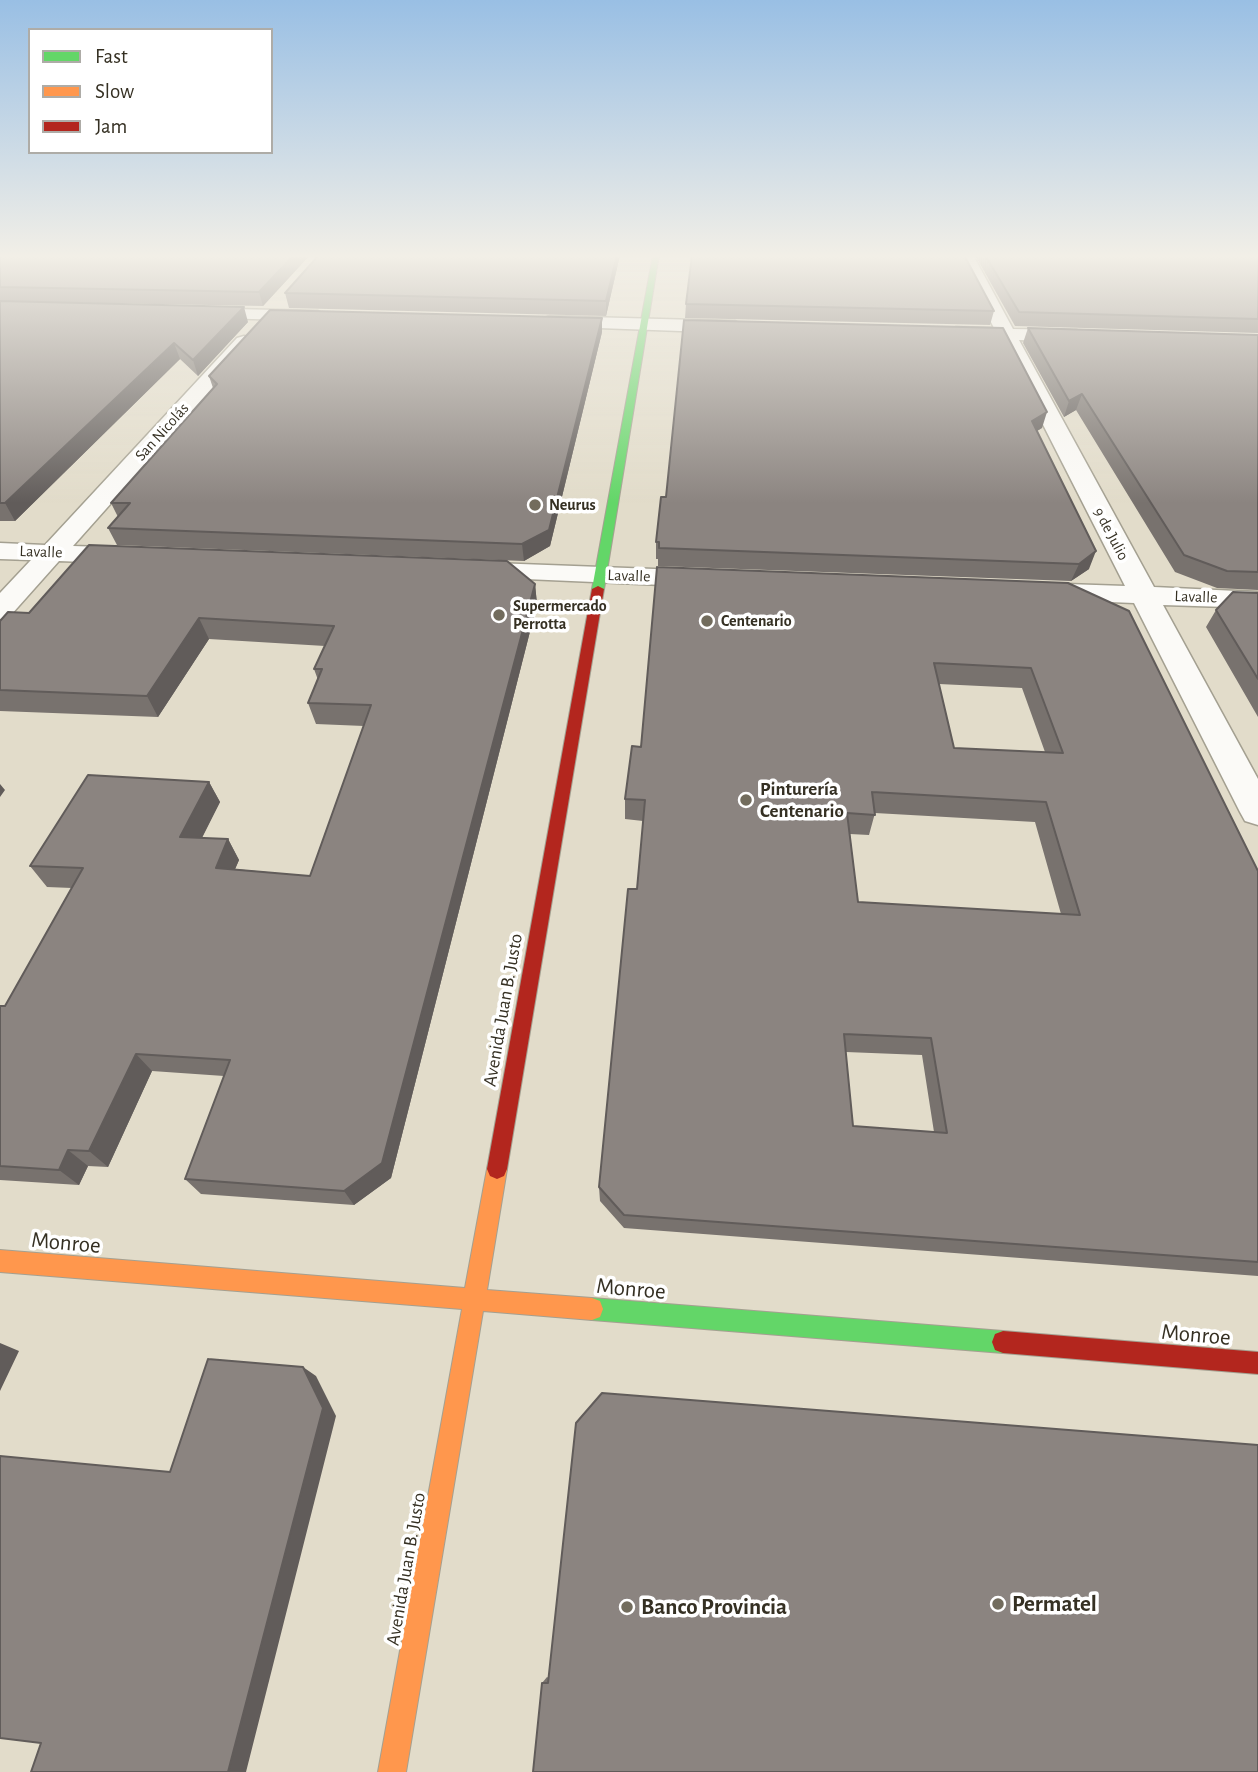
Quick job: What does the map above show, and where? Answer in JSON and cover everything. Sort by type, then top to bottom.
[{"type":"main road","name":"Avenida Juan B. Justo","points":[[392,1772],[598,575],[643,338]]},
{"type":"main road","name":"Monroe","points":[[0,1261],[1258,1363]]},
{"type":"street","name":"San Nicolás","points":[[0,610],[248,338]]},
{"type":"street","name":"9 de Julio","points":[[1010,338],[1061,440],[1258,812]]},
{"type":"street","name":"Lavalle","points":[[0,551],[161,557]]},
{"type":"street","name":"Lavalle","points":[[448,569],[735,580]]},
{"type":"street","name":"Lavalle","points":[[1008,590],[1258,600]]},
{"type":"building","points":[[0,338],[214,338],[193,360],[174,343],[5,503],[0,503]]},
{"type":"building","points":[[244,338],[597,338],[549,530],[522,544],[108,528],[130,503],[111,503],[217,384],[209,376]]},
{"type":"building","points":[[682,338],[1008,338],[1047,412],[1032,421],[1096,551],[1079,564],[659,548],[659,542],[656,542],[661,497],[666,497]]},
{"type":"building","points":[[1033,338],[1258,338],[1258,572],[1227,571],[1184,555],[1082,394],[1069,401]]},
{"type":"building","points":[[89,545],[507,561],[535,584],[382,1163],[344,1191],[185,1179],[230,1060],[136,1054],[89,1151],[68,1150],[59,1170],[0,1166],[0,1006],[5,1006],[83,868],[30,866],[88,775],[209,782],[180,837],[228,839],[216,868],[310,876],[371,705],[308,703],[322,669],[314,669],[334,626],[199,618],[147,696],[0,690],[0,621],[8,612],[29,613]]},
{"type":"building","points":[[657,567],[1068,583],[1129,611],[1258,871],[1258,1262],[624,1215],[599,1187],[628,889],[637,889],[645,800],[625,799],[632,746],[641,747]],"holes":[[[934,663],[1031,668],[1063,753],[954,748]],[[872,792],[1046,802],[1080,915],[858,902],[847,813],[875,815]],[[844,1034],[931,1038],[947,1133],[853,1126]]]},
{"type":"building","points":[[1233,592],[1258,593],[1258,679],[1216,610]]},
{"type":"building","points":[[208,1359],[303,1367],[323,1408],[228,1772],[31,1772],[41,1743],[0,1738],[0,1456],[170,1472]]},
{"type":"building","points":[[602,1393],[1258,1445],[1258,1772],[533,1772],[542,1683],[548,1683],[576,1423]]},
{"type":"traffic: fast","points":[[598,589],[642,338]]},
{"type":"traffic: fast","points":[[592,1309],[1003,1342]]},
{"type":"traffic: slow","points":[[392,1772],[497,1169]]},
{"type":"traffic: slow","points":[[0,1261],[592,1309]]},
{"type":"traffic: jam","points":[[497,1169],[598,589]]},
{"type":"traffic: jam","points":[[1003,1342],[1258,1363]]},
{"type":"place","name":"Neurus","points":[[535,505]]},
{"type":"place","name":"Supermercado Perrotta","points":[[499,615]]},
{"type":"place","name":"Centenario","points":[[707,621]]},
{"type":"place","name":"Pinturería Centenario","points":[[746,800]]},
{"type":"place","name":"Permatel","points":[[998,1604]]},
{"type":"place","name":"Banco Provincia","points":[[627,1607]]}]
